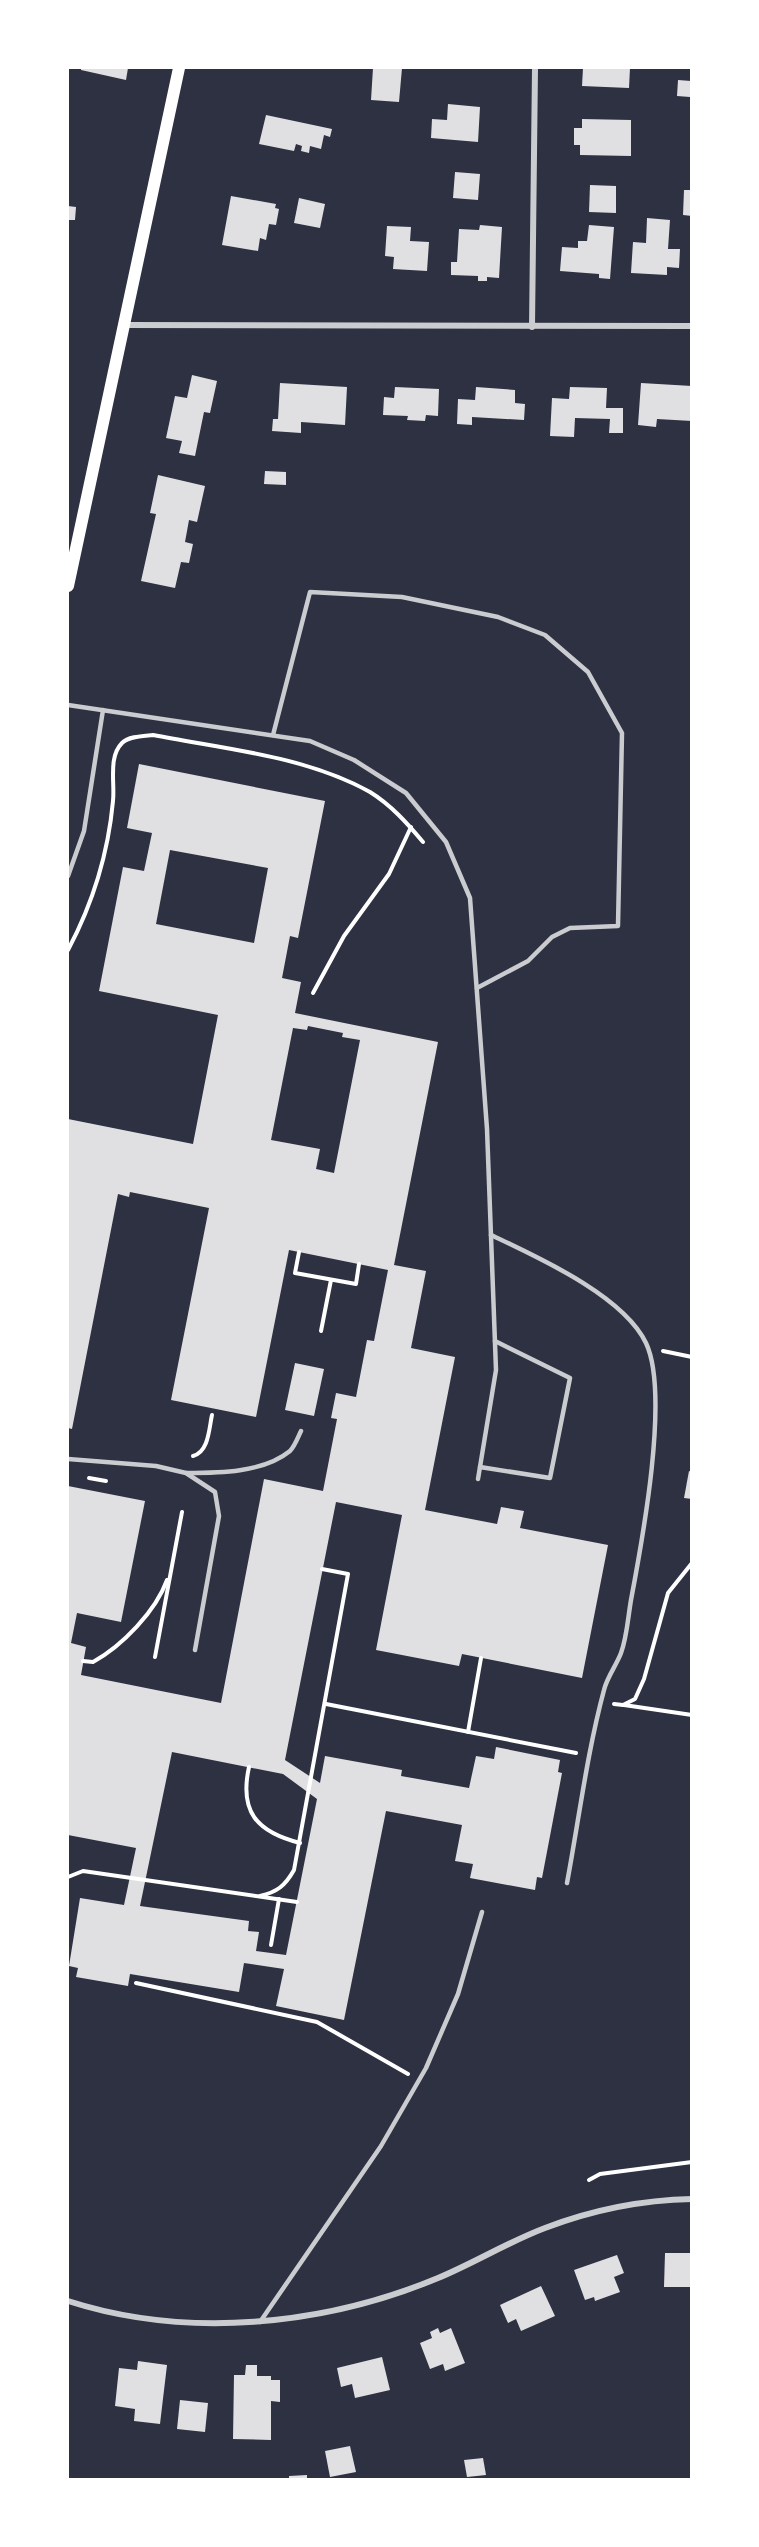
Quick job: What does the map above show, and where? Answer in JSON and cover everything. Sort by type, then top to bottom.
[{"type":"main road","points":[[68,586],[69,569],[179,68]]},
{"type":"street","points":[[532,327],[535,68]]},
{"type":"street","points":[[122,325],[692,326]]},
{"type":"street","points":[[68,2301],[87,2307],[170,2321],[217,2325],[260,2322],[314,2314],[418,2285],[544,2228],[638,2203],[692,2199]]},
{"type":"lane","points":[[273,735],[310,592],[402,597],[498,617],[545,635],[588,672],[622,733],[618,926],[570,928],[552,937],[528,961],[477,988]]},
{"type":"lane","points":[[68,705],[310,741],[354,760],[405,793],[447,842],[470,898],[491,1235],[496,1370],[478,1479]]},
{"type":"lane","points":[[68,876],[84,831],[103,711]]},
{"type":"lane","points":[[491,1235],[570,1275],[608,1301],[633,1324],[646,1343],[651,1363],[655,1398],[647,1514],[621,1653],[604,1688],[567,1883]]},
{"type":"lane","points":[[480,1467],[550,1478],[570,1378],[495,1341]]},
{"type":"lane","points":[[68,1459],[156,1466],[186,1473],[236,1472],[277,1458],[291,1450],[301,1431]]},
{"type":"lane","points":[[186,1473],[215,1492],[219,1516],[195,1650]]},
{"type":"lane","points":[[260,2322],[381,2146],[419,2080],[458,1994],[482,1912]]},
{"type":"path","points":[[68,950],[89,904],[108,845],[114,798],[114,758],[122,743],[139,736],[153,735],[330,773],[370,793],[396,812],[430,849]]},
{"type":"path","points":[[313,993],[344,936],[389,874],[411,827]]},
{"type":"path","points":[[299,1252],[295,1273],[356,1284],[359,1264]]},
{"type":"path","points":[[321,1332],[331,1280]]},
{"type":"path","points":[[671,1353],[692,1357]]},
{"type":"path","points":[[188,1458],[198,1455],[205,1447],[212,1415]]},
{"type":"path","points":[[155,1657],[182,1512]]},
{"type":"path","points":[[623,1705],[635,1699],[668,1593],[692,1563]]},
{"type":"path","points":[[83,1661],[93,1662],[102,1658],[135,1627],[164,1589],[172,1567]]},
{"type":"path","points":[[260,1896],[276,1893],[288,1881],[294,1870],[300,1843],[348,1574],[322,1569]]},
{"type":"path","points":[[468,1732],[481,1658]]},
{"type":"path","points":[[601,1703],[692,1714]]},
{"type":"path","points":[[326,1704],[591,1756]]},
{"type":"path","points":[[249,1767],[245,1793],[247,1806],[253,1817],[274,1834],[300,1843]]},
{"type":"path","points":[[68,1877],[83,1871],[297,1902]]},
{"type":"path","points":[[271,1945],[279,1899]]},
{"type":"path","points":[[136,1983],[317,2022],[419,2080]]},
{"type":"path","points":[[589,2180],[600,2174],[692,2162]]},
{"type":"building","points":[[81,68],[128,68],[126,80],[81,70]]},
{"type":"building","points":[[373,68],[402,68],[399,102],[371,100]]},
{"type":"building","points":[[583,68],[630,68],[629,88],[582,86]]},
{"type":"building","points":[[678,80],[691,81],[690,97],[677,96]]},
{"type":"building","points":[[448,104],[480,107],[478,142],[431,138],[432,119],[447,120]]},
{"type":"building","points":[[266,115],[332,129],[330,137],[324,135],[321,149],[310,146],[309,153],[301,151],[302,146],[296,144],[294,151],[259,144]]},
{"type":"building","points":[[582,119],[631,120],[631,156],[580,155],[580,145],[574,145],[574,128],[582,128]]},
{"type":"building","points":[[455,172],[480,174],[478,200],[453,198]]},
{"type":"building","points":[[590,185],[616,186],[616,213],[589,212]]},
{"type":"building","points":[[684,190],[692,190],[692,216],[683,215]]},
{"type":"building","points":[[231,196],[276,204],[275,208],[279,209],[276,225],[269,224],[266,240],[260,238],[258,251],[222,245]]},
{"type":"building","points":[[299,198],[325,204],[320,228],[294,223]]},
{"type":"building","points":[[68,206],[76,207],[75,220],[68,220]]},
{"type":"building","points":[[647,218],[670,220],[668,249],[680,249],[679,268],[667,267],[667,275],[631,273],[633,242],[646,243]]},
{"type":"building","points":[[480,225],[502,227],[499,278],[487,277],[487,281],[478,281],[478,276],[451,275],[451,262],[457,262],[459,229],[479,230]]},
{"type":"building","points":[[589,225],[614,227],[610,279],[599,278],[599,274],[560,271],[562,247],[578,248],[578,241],[587,241]]},
{"type":"building","points":[[387,226],[411,227],[410,241],[429,242],[427,271],[393,269],[394,257],[385,256]]},
{"type":"building","points":[[192,375],[217,381],[210,413],[204,412],[195,456],[179,453],[182,441],[166,438],[175,396],[187,398]]},
{"type":"building","points":[[280,383],[347,387],[345,425],[301,422],[301,433],[272,431],[273,419],[278,419]]},
{"type":"building","points":[[641,383],[692,386],[692,421],[657,419],[656,427],[638,425]]},
{"type":"building","points":[[395,387],[439,389],[438,416],[426,415],[425,421],[407,420],[408,416],[383,415],[384,397],[394,398]]},
{"type":"building","points":[[476,387],[515,390],[515,403],[525,404],[524,420],[472,417],[472,425],[457,424],[458,399],[475,400]]},
{"type":"building","points":[[570,387],[607,388],[606,408],[623,408],[623,433],[609,433],[610,419],[575,418],[574,437],[550,436],[552,398],[569,399]]},
{"type":"building","points":[[265,471],[286,472],[286,485],[264,484]]},
{"type":"building","points":[[158,475],[205,486],[197,522],[189,520],[185,542],[193,544],[189,563],[181,562],[175,588],[141,581],[156,514],[150,513]]},
{"type":"building","points":[[139,764],[325,801],[298,938],[290,936],[282,978],[301,982],[295,1013],[438,1042],[394,1265],[426,1271],[411,1348],[455,1357],[425,1510],[497,1524],[501,1507],[524,1511],[520,1528],[608,1545],[582,1678],[462,1654],[459,1666],[376,1650],[402,1515],[336,1502],[285,1760],[320,1783],[325,1756],[402,1770],[401,1776],[469,1788],[476,1756],[494,1759],[496,1747],[560,1760],[558,1772],[562,1773],[542,1878],[537,1877],[535,1890],[470,1878],[473,1864],[455,1861],[462,1825],[386,1811],[344,2020],[276,2006],[284,1969],[244,1963],[239,1992],[130,1974],[128,1986],[76,1977],[78,1968],[69,1966],[80,1898],[124,1905],[136,1848],[68,1835],[68,1486],[145,1501],[121,1622],[77,1613],[71,1643],[86,1647],[81,1675],[221,1703],[264,1479],[323,1491],[337,1419],[331,1418],[336,1393],[356,1397],[367,1340],[374,1341],[388,1270],[289,1250],[256,1417],[171,1400],[209,1208],[130,1192],[129,1197],[118,1194],[72,1429],[68,1428],[68,1119],[193,1144],[218,1015],[99,991],[123,867],[144,871],[152,833],[127,828]],"holes":[[[170,850],[268,868],[254,943],[156,924]],[[308,1026],[343,1033],[342,1037],[360,1040],[334,1173],[316,1169],[320,1149],[271,1140],[293,1028],[307,1030]],[[172,1752],[283,1774],[317,1799],[286,1955],[256,1951],[259,1932],[248,1931],[249,1921],[140,1906]]]},
{"type":"building","points":[[295,1363],[324,1369],[314,1416],[285,1410]]},
{"type":"building","points":[[689,1471],[692,1472],[692,1499],[684,1498]]},
{"type":"building","points":[[665,2253],[692,2253],[692,2287],[664,2287]]},
{"type":"building","points":[[617,2255],[624,2273],[614,2277],[620,2292],[595,2301],[594,2297],[585,2300],[574,2270]]},
{"type":"building","points":[[541,2286],[555,2316],[521,2331],[516,2319],[508,2323],[500,2305]]},
{"type":"building","points":[[438,2328],[440,2333],[451,2328],[465,2363],[445,2371],[443,2364],[430,2369],[420,2343],[432,2338],[430,2332]]},
{"type":"building","points":[[382,2357],[390,2390],[355,2398],[352,2384],[341,2387],[337,2368]]},
{"type":"building","points":[[138,2361],[167,2365],[160,2424],[134,2421],[135,2409],[115,2406],[119,2368],[137,2370]]},
{"type":"building","points":[[246,2365],[257,2365],[257,2376],[271,2376],[271,2380],[280,2380],[280,2402],[271,2401],[271,2440],[233,2439],[234,2375],[245,2375]]},
{"type":"building","points":[[180,2400],[208,2403],[205,2432],[177,2429]]},
{"type":"building","points":[[350,2446],[356,2472],[330,2477],[325,2451]]},
{"type":"building","points":[[483,2458],[486,2475],[467,2477],[464,2460]]},
{"type":"building","points":[[307,2475],[307,2480],[289,2480],[289,2476]]}]
